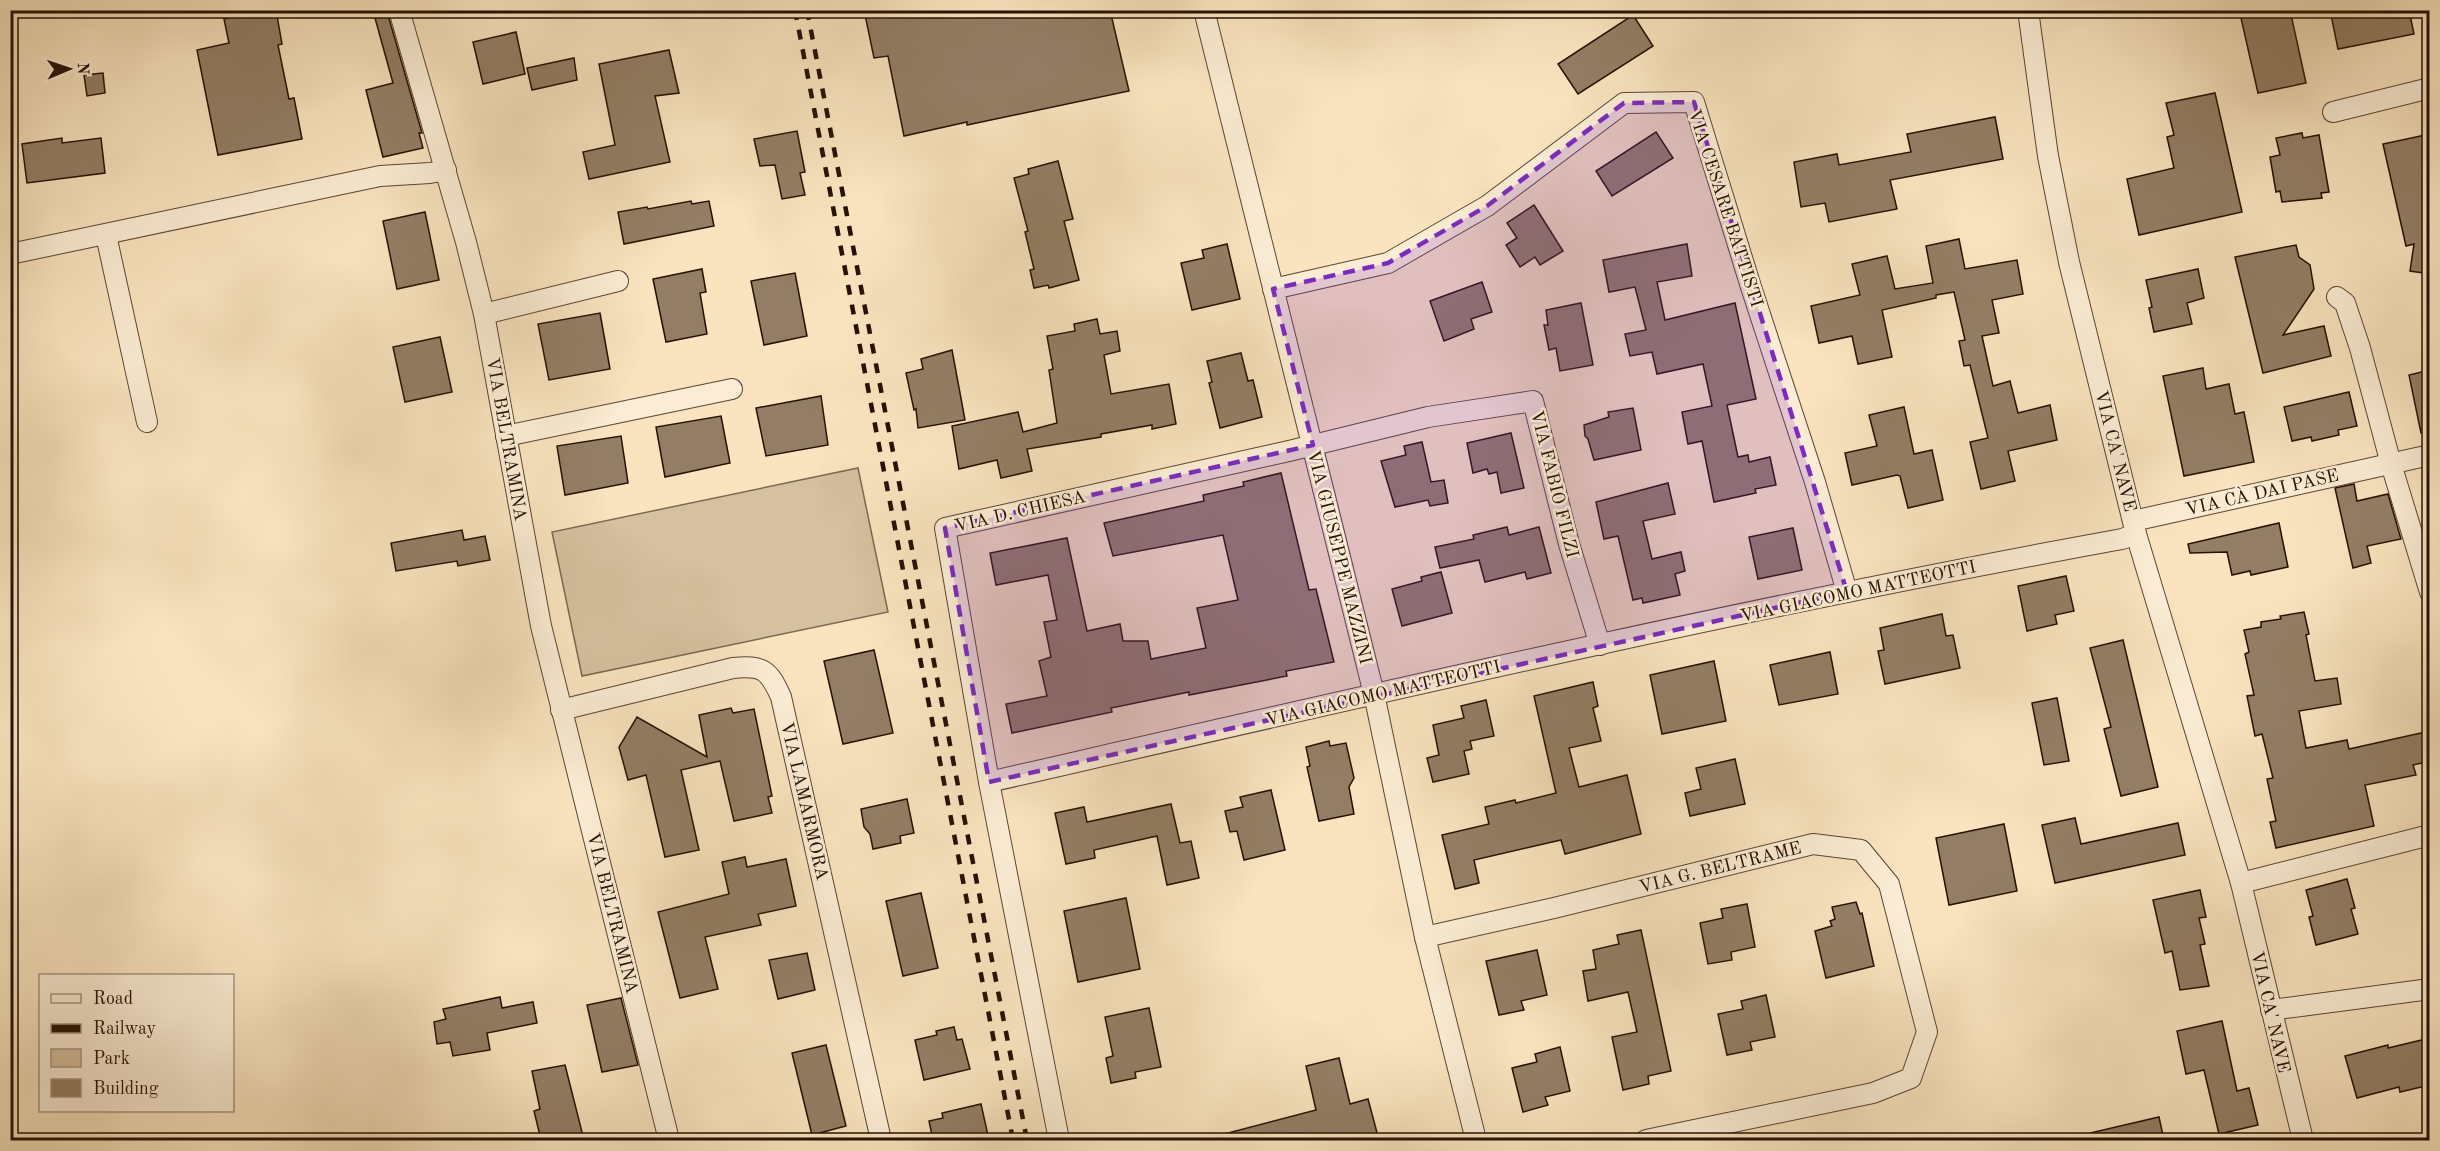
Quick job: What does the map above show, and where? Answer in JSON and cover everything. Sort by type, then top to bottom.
[{"type":"street","name":"VIA BELTRAMINA","points":[[399,10],[446,170],[484,314],[541,626],[669,1140]]},
{"type":"street","name":"VIA GIUSEPPE MAZZINI","points":[[1204,10],[1374,694],[1425,938],[1476,1140]]},
{"type":"street","name":"VIA CA' NAVE","points":[[2028,10],[2048,156],[2069,262],[2135,528],[2241,883],[2302,1140]]},
{"type":"street","points":[[2333,112],[2430,88]]},
{"type":"street","name":"VIA CESARE BATTISTI","points":[[1273,289],[1388,263],[1487,206],[1624,103],[1694,102],[1750,287],[1815,482],[1847,592]]},
{"type":"street","points":[[10,254],[380,176],[446,170]]},
{"type":"street","points":[[106,235],[147,422]]},
{"type":"street","points":[[484,314],[618,281]]},
{"type":"street","points":[[2337,297],[2345,303],[2360,348],[2391,464],[2430,592]]},
{"type":"street","points":[[506,436],[732,389]]},
{"type":"street","name":"VIA FABIO FILZI","points":[[1313,445],[1428,417],[1533,401],[1569,544],[1600,645]]},
{"type":"street","name":"VIA D. CHIESA","points":[[989,782],[945,528],[1313,445]]},
{"type":"street","name":"VIA CÀ DAI PASE","points":[[2135,528],[2430,455]]},
{"type":"street","name":"VIA GIACOMO MATTEOTTI","points":[[989,782],[1374,694],[1847,592],[2122,539],[2135,528]]},
{"type":"street","name":"VIA LAMARMORA","points":[[561,710],[732,668],[749,666],[763,670],[772,678],[781,697],[881,1140]]},
{"type":"street","points":[[989,782],[1059,1140]]},
{"type":"street","points":[[2241,883],[2430,835]]},
{"type":"street","name":"VIA G. BELTRAME","points":[[1425,938],[1813,844],[1862,850],[1889,884],[1927,1032],[1911,1078],[1873,1093],[1646,1140]]},
{"type":"street","points":[[2271,1010],[2430,989]]},
{"type":"highlighted area","points":[[1694,102],[1847,592],[989,782],[945,528],[1313,445],[1273,289],[1388,263],[1487,206],[1624,103]]},
{"type":"green space","points":[[858,468],[888,612],[582,676],[552,532]]},
{"type":"building","points":[[260,10],[276,10],[282,44],[278,45],[289,99],[294,98],[302,139],[218,155],[197,50],[229,43],[224,19]]},
{"type":"building","points":[[864,10],[1110,10],[1129,91],[904,136],[888,56],[874,58]]},
{"type":"building","points":[[2276,10],[2290,10],[2306,83],[2258,93],[2241,18]]},
{"type":"building","points":[[2330,10],[2409,10],[2414,34],[2338,49]]},
{"type":"building","points":[[388,15],[422,133],[419,133],[423,148],[383,157],[366,90],[393,83],[375,18]]},
{"type":"building","points":[[1633,15],[1653,46],[1578,94],[1558,64]]},
{"type":"building","points":[[516,32],[525,74],[483,84],[473,42]]},
{"type":"building","points":[[669,50],[679,93],[655,96],[670,162],[589,179],[583,152],[615,145],[599,64]]},
{"type":"building","points":[[574,58],[577,80],[532,90],[527,68]]},
{"type":"building","points":[[103,73],[105,93],[87,96],[84,75]]},
{"type":"building","points":[[2215,93],[2242,212],[2139,235],[2127,179],[2174,168],[2167,137],[2174,135],[2166,103]]},
{"type":"building","points":[[1995,117],[2003,159],[1890,180],[1897,209],[1829,222],[1825,203],[1801,207],[1794,162],[1837,154],[1839,165],[1911,152],[1907,134]]},
{"type":"building","points":[[797,131],[805,172],[800,173],[805,195],[782,199],[775,165],[760,166],[754,139]]},
{"type":"building","points":[[1656,132],[1673,158],[1612,196],[1596,171]]},
{"type":"building","points":[[2302,133],[2303,138],[2319,135],[2329,192],[2321,193],[2322,198],[2282,202],[2280,191],[2276,192],[2270,157],[2280,155],[2276,138]]},
{"type":"building","points":[[2430,134],[2430,274],[2410,271],[2414,244],[2406,246],[2383,144]]},
{"type":"building","points":[[62,138],[62,143],[101,138],[105,173],[27,183],[22,144]]},
{"type":"building","points":[[1058,161],[1073,219],[1064,221],[1079,280],[1049,288],[1048,285],[1034,288],[1030,270],[1034,269],[1025,232],[1028,231],[1014,178],[1029,174],[1028,169]]},
{"type":"building","points":[[691,201],[692,204],[709,201],[714,226],[624,244],[618,212]]},
{"type":"building","points":[[1534,205],[1563,251],[1540,265],[1535,257],[1520,267],[1506,245],[1517,238],[1507,223]]},
{"type":"building","points":[[425,212],[439,280],[397,289],[383,221]]},
{"type":"building","points":[[1959,239],[1965,269],[2017,260],[2023,294],[1992,300],[1999,333],[1982,336],[1993,386],[2010,381],[2018,413],[2050,405],[2057,440],[2008,451],[2015,481],[1981,489],[1970,442],[1988,438],[1970,365],[1964,366],[1959,341],[1965,340],[1954,292],[1882,310],[1892,357],[1858,364],[1852,336],[1819,343],[1811,306],[1860,295],[1852,264],[1887,256],[1895,289],[1933,283],[1926,246]]},
{"type":"building","points":[[1227,244],[1240,299],[1192,310],[1181,263],[1204,258],[1202,250]]},
{"type":"building","points":[[1687,244],[1692,276],[1657,282],[1665,320],[1735,303],[1756,399],[1727,405],[1738,457],[1748,455],[1749,462],[1770,457],[1776,485],[1755,489],[1756,493],[1714,502],[1702,441],[1688,444],[1682,412],[1712,406],[1703,364],[1657,374],[1652,352],[1630,356],[1625,334],[1646,330],[1635,287],[1609,292],[1603,260]]},
{"type":"building","points":[[2296,245],[2299,257],[2310,265],[2314,289],[2283,335],[2324,326],[2331,356],[2263,373],[2235,257]]},
{"type":"building","points":[[702,269],[706,292],[700,293],[707,334],[666,342],[653,279]]},
{"type":"building","points":[[2198,269],[2204,298],[2187,303],[2192,324],[2154,332],[2149,308],[2152,307],[2146,280]]},
{"type":"building","points":[[795,273],[807,336],[764,345],[751,281]]},
{"type":"building","points":[[1482,282],[1492,312],[1471,319],[1474,329],[1444,341],[1430,301]]},
{"type":"building","points":[[1581,303],[1593,365],[1560,371],[1556,348],[1549,350],[1544,325],[1548,325],[1546,310]]},
{"type":"building","points":[[600,313],[610,369],[549,380],[538,324]]},
{"type":"building","points":[[1097,319],[1100,334],[1117,331],[1120,351],[1104,355],[1111,394],[1169,384],[1176,424],[1152,429],[1152,425],[1101,434],[1101,437],[1027,449],[1032,471],[1001,478],[997,460],[959,469],[952,426],[1018,412],[1023,432],[1057,423],[1049,370],[1053,369],[1047,336],[1075,331],[1074,324]]},
{"type":"building","points":[[440,337],[452,392],[405,402],[393,347]]},
{"type":"building","points":[[952,350],[965,420],[918,428],[916,409],[914,410],[906,373],[923,369],[921,359]]},
{"type":"building","points":[[1241,353],[1248,381],[1253,380],[1262,417],[1220,428],[1209,383],[1212,382],[1207,361]]},
{"type":"building","points":[[2203,368],[2206,389],[2229,384],[2235,414],[2244,412],[2254,462],[2184,476],[2163,376]]},
{"type":"building","points":[[2430,370],[2430,432],[2421,433],[2409,375]]},
{"type":"building","points":[[2349,392],[2357,426],[2338,430],[2339,435],[2312,441],[2311,437],[2292,441],[2284,407]]},
{"type":"building","points":[[821,396],[828,445],[766,456],[756,408]]},
{"type":"building","points":[[1904,407],[1914,454],[1932,450],[1943,500],[1908,508],[1900,476],[1852,485],[1845,453],[1877,446],[1869,415]]},
{"type":"building","points":[[1633,408],[1641,450],[1594,460],[1585,436],[1584,425],[1609,417],[1608,412]]},
{"type":"building","points":[[721,416],[730,463],[665,477],[656,427]]},
{"type":"building","points":[[1511,433],[1524,488],[1501,493],[1497,472],[1489,474],[1487,469],[1473,473],[1467,443]]},
{"type":"building","points":[[621,436],[628,483],[565,495],[557,446]]},
{"type":"building","points":[[1422,442],[1431,482],[1444,480],[1448,503],[1430,506],[1428,500],[1395,507],[1381,461],[1406,455],[1404,446]]},
{"type":"building","points":[[1281,473],[1309,590],[1316,589],[1334,662],[1286,671],[1287,676],[1111,708],[1112,712],[1012,733],[1006,704],[1047,696],[1039,661],[1051,657],[1044,622],[1057,620],[1048,575],[996,585],[990,553],[1067,538],[1087,631],[1120,624],[1123,641],[1148,641],[1151,659],[1206,648],[1197,608],[1238,600],[1223,535],[1113,556],[1104,523],[1204,501],[1203,495],[1244,486],[1243,482]]},
{"type":"building","points":[[1668,483],[1675,514],[1643,521],[1652,559],[1681,552],[1685,571],[1675,574],[1680,595],[1643,603],[1642,598],[1633,600],[1618,536],[1604,539],[1596,502]]},
{"type":"building","points":[[2354,484],[2357,501],[2388,494],[2401,539],[2367,546],[2371,563],[2353,568],[2335,488]]},
{"type":"building","points":[[2279,523],[2288,567],[2251,575],[2250,571],[2232,575],[2227,552],[2190,553],[2188,544]]},
{"type":"building","points":[[1507,527],[1509,535],[1539,527],[1551,573],[1527,579],[1525,572],[1485,582],[1479,560],[1440,568],[1435,547],[1474,539],[1473,535]]},
{"type":"building","points":[[1793,528],[1802,570],[1758,579],[1749,537]]},
{"type":"building","points":[[462,530],[464,540],[485,536],[490,560],[458,566],[457,561],[396,571],[391,543]]},
{"type":"building","points":[[1441,572],[1452,613],[1402,626],[1392,589],[1422,581],[1421,577]]},
{"type":"building","points":[[2066,576],[2074,611],[2055,615],[2057,624],[2027,631],[2018,586]]},
{"type":"building","points":[[2304,612],[2315,681],[2337,678],[2341,704],[2299,711],[2306,748],[2347,740],[2349,749],[2430,731],[2430,761],[2413,765],[2416,775],[2365,785],[2374,826],[2276,848],[2270,822],[2276,821],[2267,779],[2273,778],[2262,734],[2255,736],[2247,696],[2254,695],[2245,654],[2249,652],[2244,630],[2261,627],[2261,622],[2281,619],[2280,616]]},
{"type":"building","points":[[1942,614],[1946,636],[1953,635],[1960,668],[1885,684],[1878,651],[1884,650],[1880,628]]},
{"type":"building","points":[[2123,640],[2158,787],[2121,796],[2104,729],[2111,727],[2090,648]]},
{"type":"building","points":[[874,650],[893,733],[843,744],[824,661]]},
{"type":"building","points":[[1830,652],[1838,694],[1779,705],[1770,665]]},
{"type":"building","points":[[1714,661],[1726,721],[1662,734],[1650,675]]},
{"type":"building","points":[[1593,682],[1598,706],[1593,708],[1601,741],[1569,748],[1579,787],[1627,775],[1641,834],[1565,854],[1561,840],[1474,860],[1479,883],[1455,889],[1442,835],[1489,824],[1485,807],[1515,800],[1516,803],[1556,793],[1534,696]]},
{"type":"building","points":[[2057,698],[2069,761],[2044,765],[2032,703]]},
{"type":"building","points":[[1486,700],[1494,736],[1470,741],[1472,749],[1464,751],[1469,774],[1433,782],[1427,758],[1439,755],[1433,725],[1464,718],[1461,706]]},
{"type":"building","points":[[731,708],[733,713],[754,709],[772,796],[768,797],[772,813],[734,821],[720,761],[681,770],[699,850],[665,857],[646,775],[628,780],[619,747],[637,717],[707,757],[699,715]]},
{"type":"building","points":[[1329,741],[1330,746],[1346,743],[1354,778],[1349,787],[1354,814],[1319,821],[1307,767],[1310,766],[1306,747]]},
{"type":"building","points":[[1735,759],[1745,804],[1690,816],[1685,793],[1701,789],[1696,768]]},
{"type":"building","points":[[1271,790],[1285,850],[1244,860],[1237,831],[1230,832],[1225,811],[1243,807],[1240,797]]},
{"type":"building","points":[[907,799],[914,833],[900,836],[901,843],[873,849],[870,834],[864,827],[861,809]]},
{"type":"building","points":[[1171,804],[1180,843],[1191,841],[1199,878],[1167,885],[1157,836],[1094,850],[1095,858],[1066,864],[1055,813],[1084,807],[1087,822]]},
{"type":"building","points":[[2075,818],[2081,844],[2178,823],[2185,855],[2055,883],[2042,825]]},
{"type":"building","points":[[2004,824],[2017,891],[1949,905],[1936,838]]},
{"type":"building","points":[[745,857],[747,867],[786,859],[796,906],[758,914],[761,925],[705,937],[718,989],[680,998],[658,912],[729,894],[722,862]]},
{"type":"building","points":[[2347,879],[2355,908],[2351,909],[2358,934],[2316,945],[2309,917],[2313,916],[2306,890]]},
{"type":"building","points":[[2200,890],[2206,917],[2199,918],[2205,944],[2200,945],[2209,986],[2180,990],[2172,951],[2165,953],[2153,900]]},
{"type":"building","points":[[921,893],[938,968],[903,976],[886,901]]},
{"type":"building","points":[[1126,898],[1140,969],[1078,982],[1064,911]]},
{"type":"building","points":[[1856,902],[1860,914],[1862,913],[1874,966],[1826,978],[1815,931],[1832,926],[1830,921],[1835,919],[1832,907]]},
{"type":"building","points":[[1747,904],[1755,947],[1731,952],[1732,960],[1708,964],[1700,923],[1723,918],[1721,909]]},
{"type":"building","points":[[1641,930],[1671,1071],[1648,1076],[1649,1084],[1623,1090],[1612,1037],[1637,1032],[1628,992],[1588,1001],[1583,971],[1596,969],[1593,950],[1619,944],[1617,935]]},
{"type":"building","points":[[1537,950],[1547,995],[1521,1001],[1524,1010],[1499,1015],[1486,961]]},
{"type":"building","points":[[807,953],[815,990],[778,999],[769,960]]},
{"type":"building","points":[[1766,995],[1775,1037],[1750,1042],[1752,1050],[1727,1055],[1718,1014],[1743,1009],[1741,1001]]},
{"type":"building","points":[[500,997],[502,1008],[533,1002],[537,1023],[487,1033],[490,1050],[453,1056],[450,1042],[437,1044],[434,1022],[446,1019],[443,1009]]},
{"type":"building","points":[[621,998],[638,1065],[602,1072],[587,1005]]},
{"type":"building","points":[[1149,1008],[1161,1067],[1135,1072],[1136,1078],[1111,1083],[1106,1058],[1113,1056],[1105,1017]]},
{"type":"building","points":[[2222,1021],[2237,1091],[2249,1088],[2258,1125],[2219,1134],[2204,1070],[2186,1074],[2177,1031]]},
{"type":"building","points":[[954,1027],[957,1040],[962,1039],[970,1069],[924,1080],[915,1040],[937,1035],[936,1031]]},
{"type":"building","points":[[2430,1038],[2430,1085],[2400,1092],[2399,1087],[2357,1098],[2345,1056],[2388,1045],[2388,1048]]},
{"type":"building","points":[[826,1045],[846,1126],[812,1135],[792,1053]]},
{"type":"building","points":[[1560,1047],[1570,1091],[1545,1097],[1548,1105],[1523,1112],[1512,1068],[1537,1062],[1535,1054]]},
{"type":"building","points":[[1339,1058],[1350,1104],[1368,1099],[1379,1140],[1225,1140],[1224,1134],[1316,1110],[1306,1066]]},
{"type":"building","points":[[565,1065],[584,1140],[541,1140],[534,1111],[540,1109],[532,1071]]},
{"type":"building","points":[[981,1104],[989,1140],[933,1140],[929,1121],[943,1118],[942,1113]]},
{"type":"building","points":[[2159,1117],[2164,1140],[2091,1140],[2090,1133]]},
{"type":"railway","points":[[795,10],[1013,1140]]},
{"type":"railway","points":[[807,10],[1027,1140]]}]
